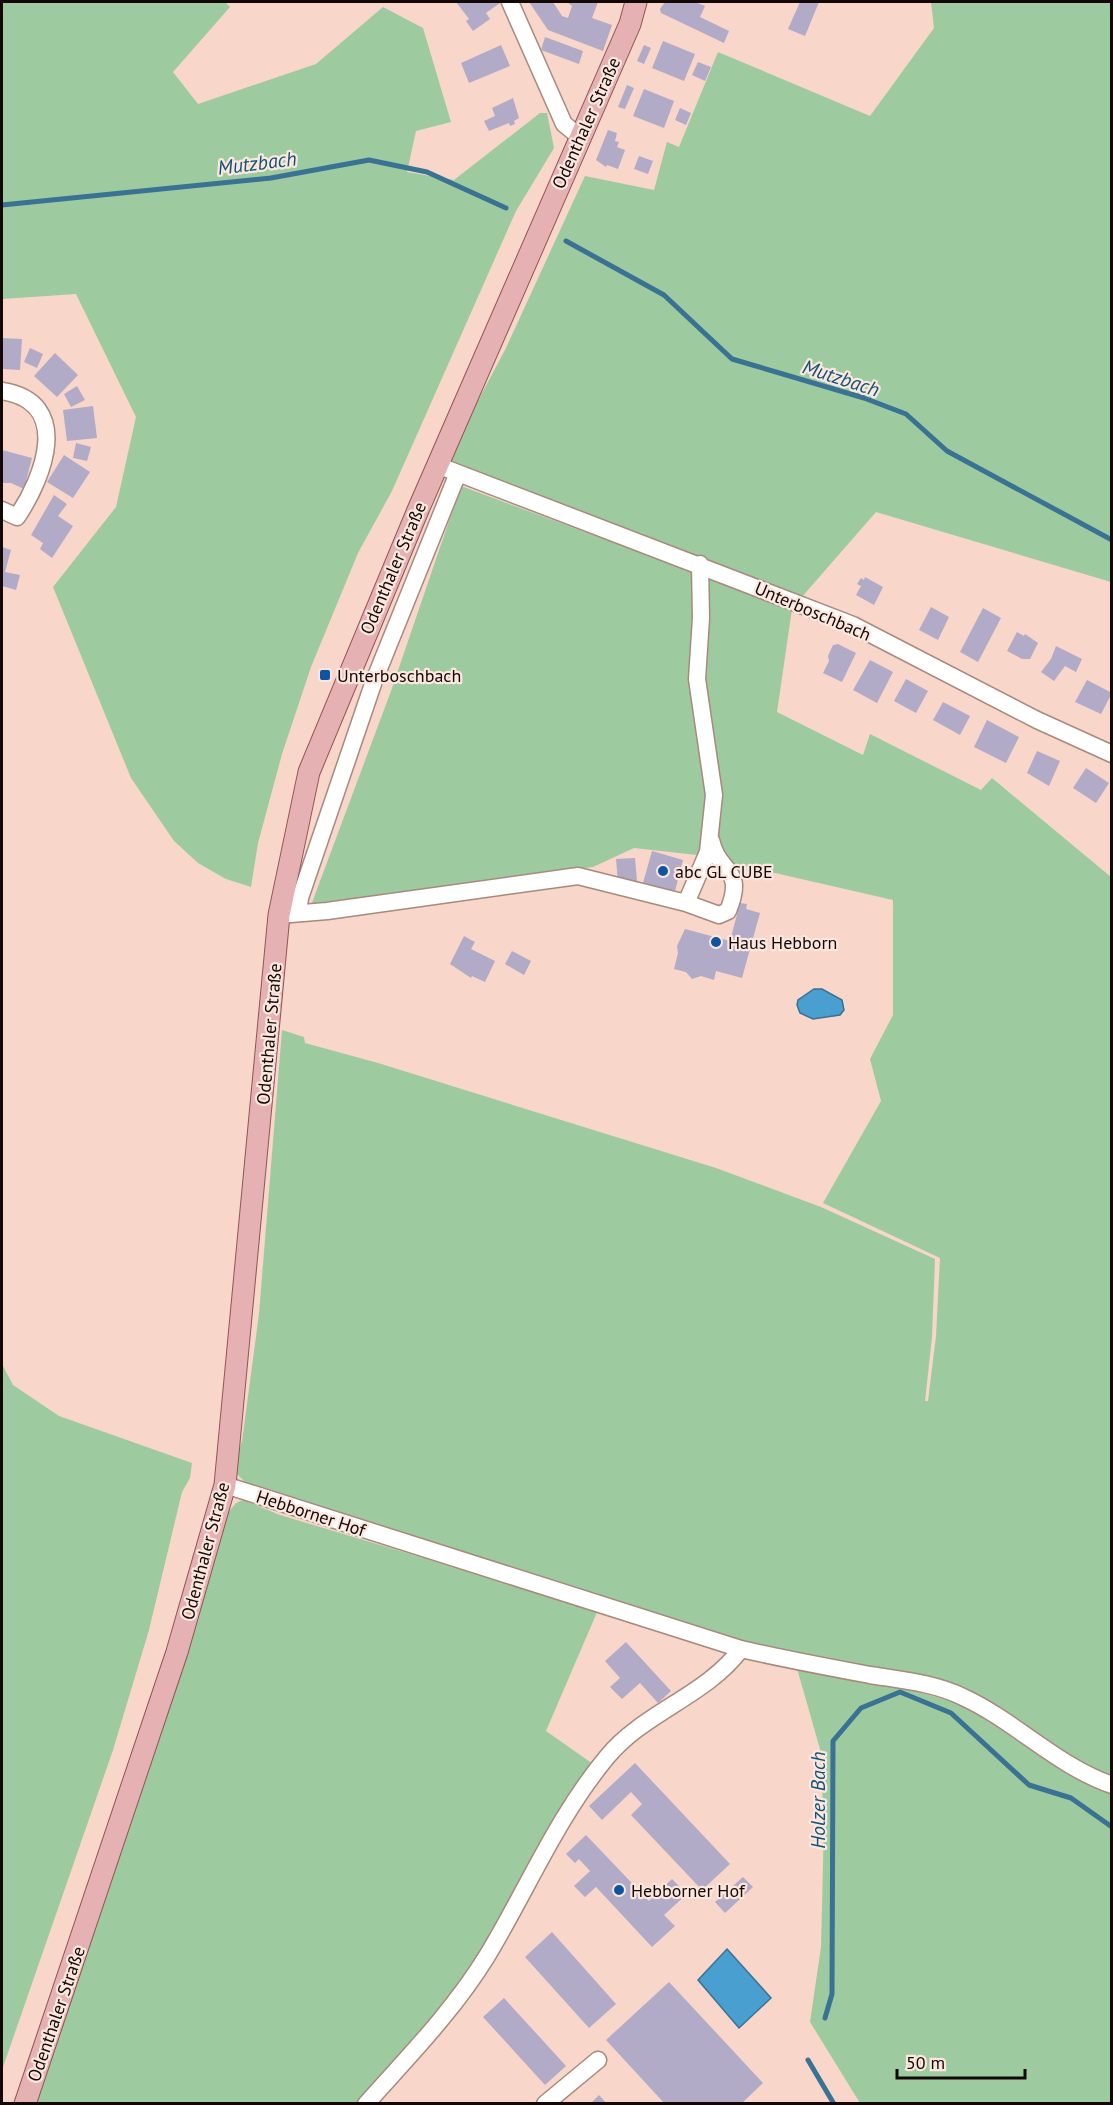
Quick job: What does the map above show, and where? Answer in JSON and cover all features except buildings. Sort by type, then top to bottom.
[{"type":"main road","name":"Odenthaler Straße","points":[[25,2103],[177,1652],[225,1485],[289,914],[309,772],[437,465],[630,24],[636,2]]},
{"type":"street","points":[[510,2],[564,124],[580,137]]},
{"type":"street","points":[[2,391],[21,394],[44,417],[48,436],[34,492],[17,517],[2,510]]},
{"type":"street","name":"Unterboschbach","points":[[437,465],[700,564],[853,625],[1037,720],[1112,754]]},
{"type":"street","points":[[289,914],[300,898],[374,681],[458,473]]},
{"type":"street","points":[[686,903],[708,852],[714,795],[697,679],[701,618],[700,564]]},
{"type":"street","points":[[289,914],[578,876],[686,903],[719,915],[728,911],[736,885],[732,876],[714,853],[711,840]]},
{"type":"street","name":"Hebborner Hof","points":[[225,1485],[741,1649],[793,1662],[927,1685],[961,1696],[991,1711],[1064,1762],[1112,1785]]},
{"type":"street","points":[[366,2103],[433,2029],[486,1958],[582,1789],[608,1755],[635,1729],[722,1671],[741,1649]]},
{"type":"street","points":[[545,2103],[598,2060]]},
{"type":"green space","points":[[2,2],[225,2],[230,7],[173,72],[198,104],[316,64],[383,7],[423,28],[451,122],[416,131],[407,172],[454,180],[540,113],[547,113],[554,148],[516,211],[392,491],[358,553],[311,667],[282,754],[258,843],[251,887],[226,879],[198,863],[174,841],[131,778],[53,587],[116,507],[136,417],[76,294],[2,299]]},
{"type":"green space","points":[[931,2],[1111,2],[1111,582],[876,512],[794,606],[444,464],[505,350],[585,176],[654,190],[667,142],[679,147],[718,52],[870,116],[934,28]]},
{"type":"green space","points":[[461,486],[792,609],[777,712],[863,755],[870,734],[981,790],[992,778],[1111,877],[1111,1779],[1102,1776],[992,1708],[772,1652],[247,1484],[237,1474],[235,1463],[242,1441],[259,1314],[282,1030],[304,1037],[305,1043],[378,1063],[716,1168],[821,1207],[935,1259],[932,1337],[925,1401],[928,1401],[936,1336],[940,1258],[823,1203],[881,1101],[870,1059],[893,1015],[893,900],[697,855],[634,848],[593,867],[310,908],[391,691]]},
{"type":"green space","points":[[2,1364],[13,1385],[59,1416],[192,1463],[190,1478],[182,1492],[149,1630],[113,1750],[2,2070]]},
{"type":"green space","points":[[243,1500],[280,1515],[598,1610],[546,1731],[593,1764],[487,1947],[428,2026],[360,2103],[34,2104],[225,1516],[236,1503]]},
{"type":"green space","points":[[796,1665],[878,1681],[991,1712],[1111,1787],[1111,2103],[860,2103],[810,2022],[821,1947],[824,1823],[820,1749]]},
{"type":"water","points":[[814,989],[822,989],[842,1000],[844,1010],[840,1015],[813,1019],[800,1013],[798,1000]]},
{"type":"water","points":[[727,1949],[771,1998],[739,2028],[698,1980]]},
{"type":"waterway","name":"Mutzbach","points":[[2,205],[271,178],[369,160],[427,172],[506,208]]},
{"type":"waterway","name":"Mutzbach","points":[[566,241],[664,295],[732,359],[864,398],[906,414],[947,451],[1112,540]]},
{"type":"waterway","name":"Holzer Bach","points":[[825,2018],[832,1994],[833,1741],[861,1708],[900,1692],[951,1713],[1029,1785],[1071,1798],[1112,1827]]},
{"type":"waterway","name":"Holzer Bach","points":[[808,2060],[834,2104]]},
{"type":"place","name":"Unterboschbach","points":[[325,675]]},
{"type":"place","name":"abc GL CUBE","points":[[663,871]]},
{"type":"place","name":"Haus Hebborn","points":[[716,942]]},
{"type":"place","name":"Hebborner Hof","points":[[619,1890]]}]
